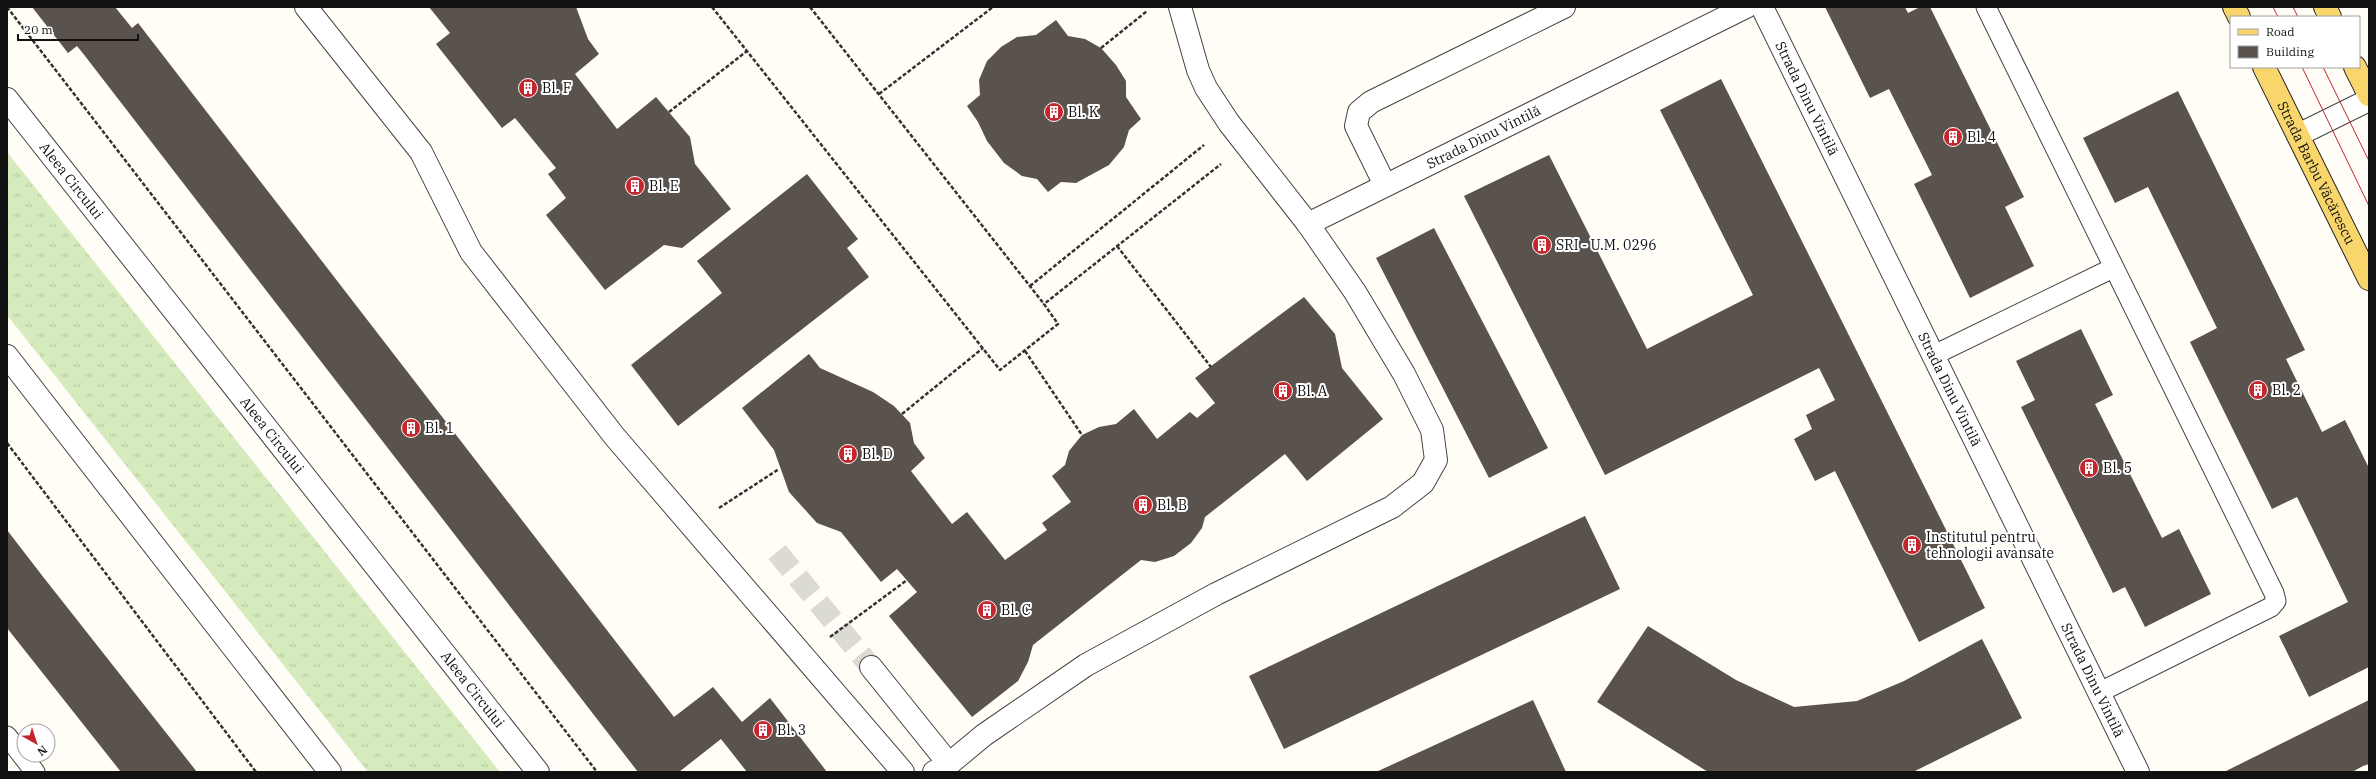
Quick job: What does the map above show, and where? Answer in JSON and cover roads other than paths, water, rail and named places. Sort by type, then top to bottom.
[{"type":"main road","points":[[2234,7],[2238,16]]},
{"type":"main road","points":[[2325,7],[2330,16]]},
{"type":"main road","name":"Strada Barbu Văcărescu","points":[[2264,68],[2369,279]]},
{"type":"main road","points":[[2356,68],[2369,95]]},
{"type":"street","points":[[306,7],[421,152],[471,252],[615,437],[903,772]]},
{"type":"street","points":[[871,667],[941,768],[984,735],[1086,664],[1216,594],[1392,507],[1422,484],[1436,460],[1432,430],[1404,374],[1355,292],[1308,224],[1230,123],[1206,88],[1198,70],[1180,7]]},
{"type":"street","points":[[1385,185],[1356,126],[1359,112],[1371,102],[1564,7]]},
{"type":"street","name":"Strada Dinu Vintilă","points":[[1308,224],[1746,7]]},
{"type":"street","name":"Strada Dinu Vintilă","points":[[1762,7],[1932,356],[2138,772]]},
{"type":"street","name":"Aleea Circului","points":[[7,99],[538,772]]},
{"type":"street","points":[[2298,135],[2369,100]]},
{"type":"street","points":[[7,356],[330,772]]},
{"type":"lane","points":[[1986,7],[2270,586],[2276,602],[2270,607],[2098,693]]},
{"type":"lane","points":[[1932,356],[2113,268]]},
{"type":"lane","points":[[7,736],[35,772]]},
{"type":"tunnel","points":[[777,552],[871,667]]},
{"type":"tram line","points":[[2273,7],[2278,16]]},
{"type":"tram line","points":[[2293,7],[2298,16]]},
{"type":"tram line","points":[[2302,68],[2369,206]]},
{"type":"tram line","points":[[2323,68],[2369,161]]},
{"type":"place","name":"Bl. F","points":[[528,88]]},
{"type":"place","name":"Bl. K","points":[[1054,112]]},
{"type":"place","name":"Bl. 4","points":[[1953,137]]},
{"type":"place","name":"Bl. E","points":[[635,186]]},
{"type":"place","name":"SRI - U.M. 0296","points":[[1542,245]]},
{"type":"place","name":"Bl. 2","points":[[2258,390]]},
{"type":"place","name":"Bl. A","points":[[1283,391]]},
{"type":"place","name":"Bl. 1","points":[[411,428]]},
{"type":"place","name":"Bl. D","points":[[848,454]]},
{"type":"place","name":"Bl. 5","points":[[2089,468]]},
{"type":"place","name":"Bl. B","points":[[1143,505]]},
{"type":"place","name":"Institutul pentru tehnologii avansate","points":[[1912,545]]},
{"type":"place","name":"Bl. C","points":[[987,610]]},
{"type":"place","name":"Bl. 3","points":[[763,730]]}]
